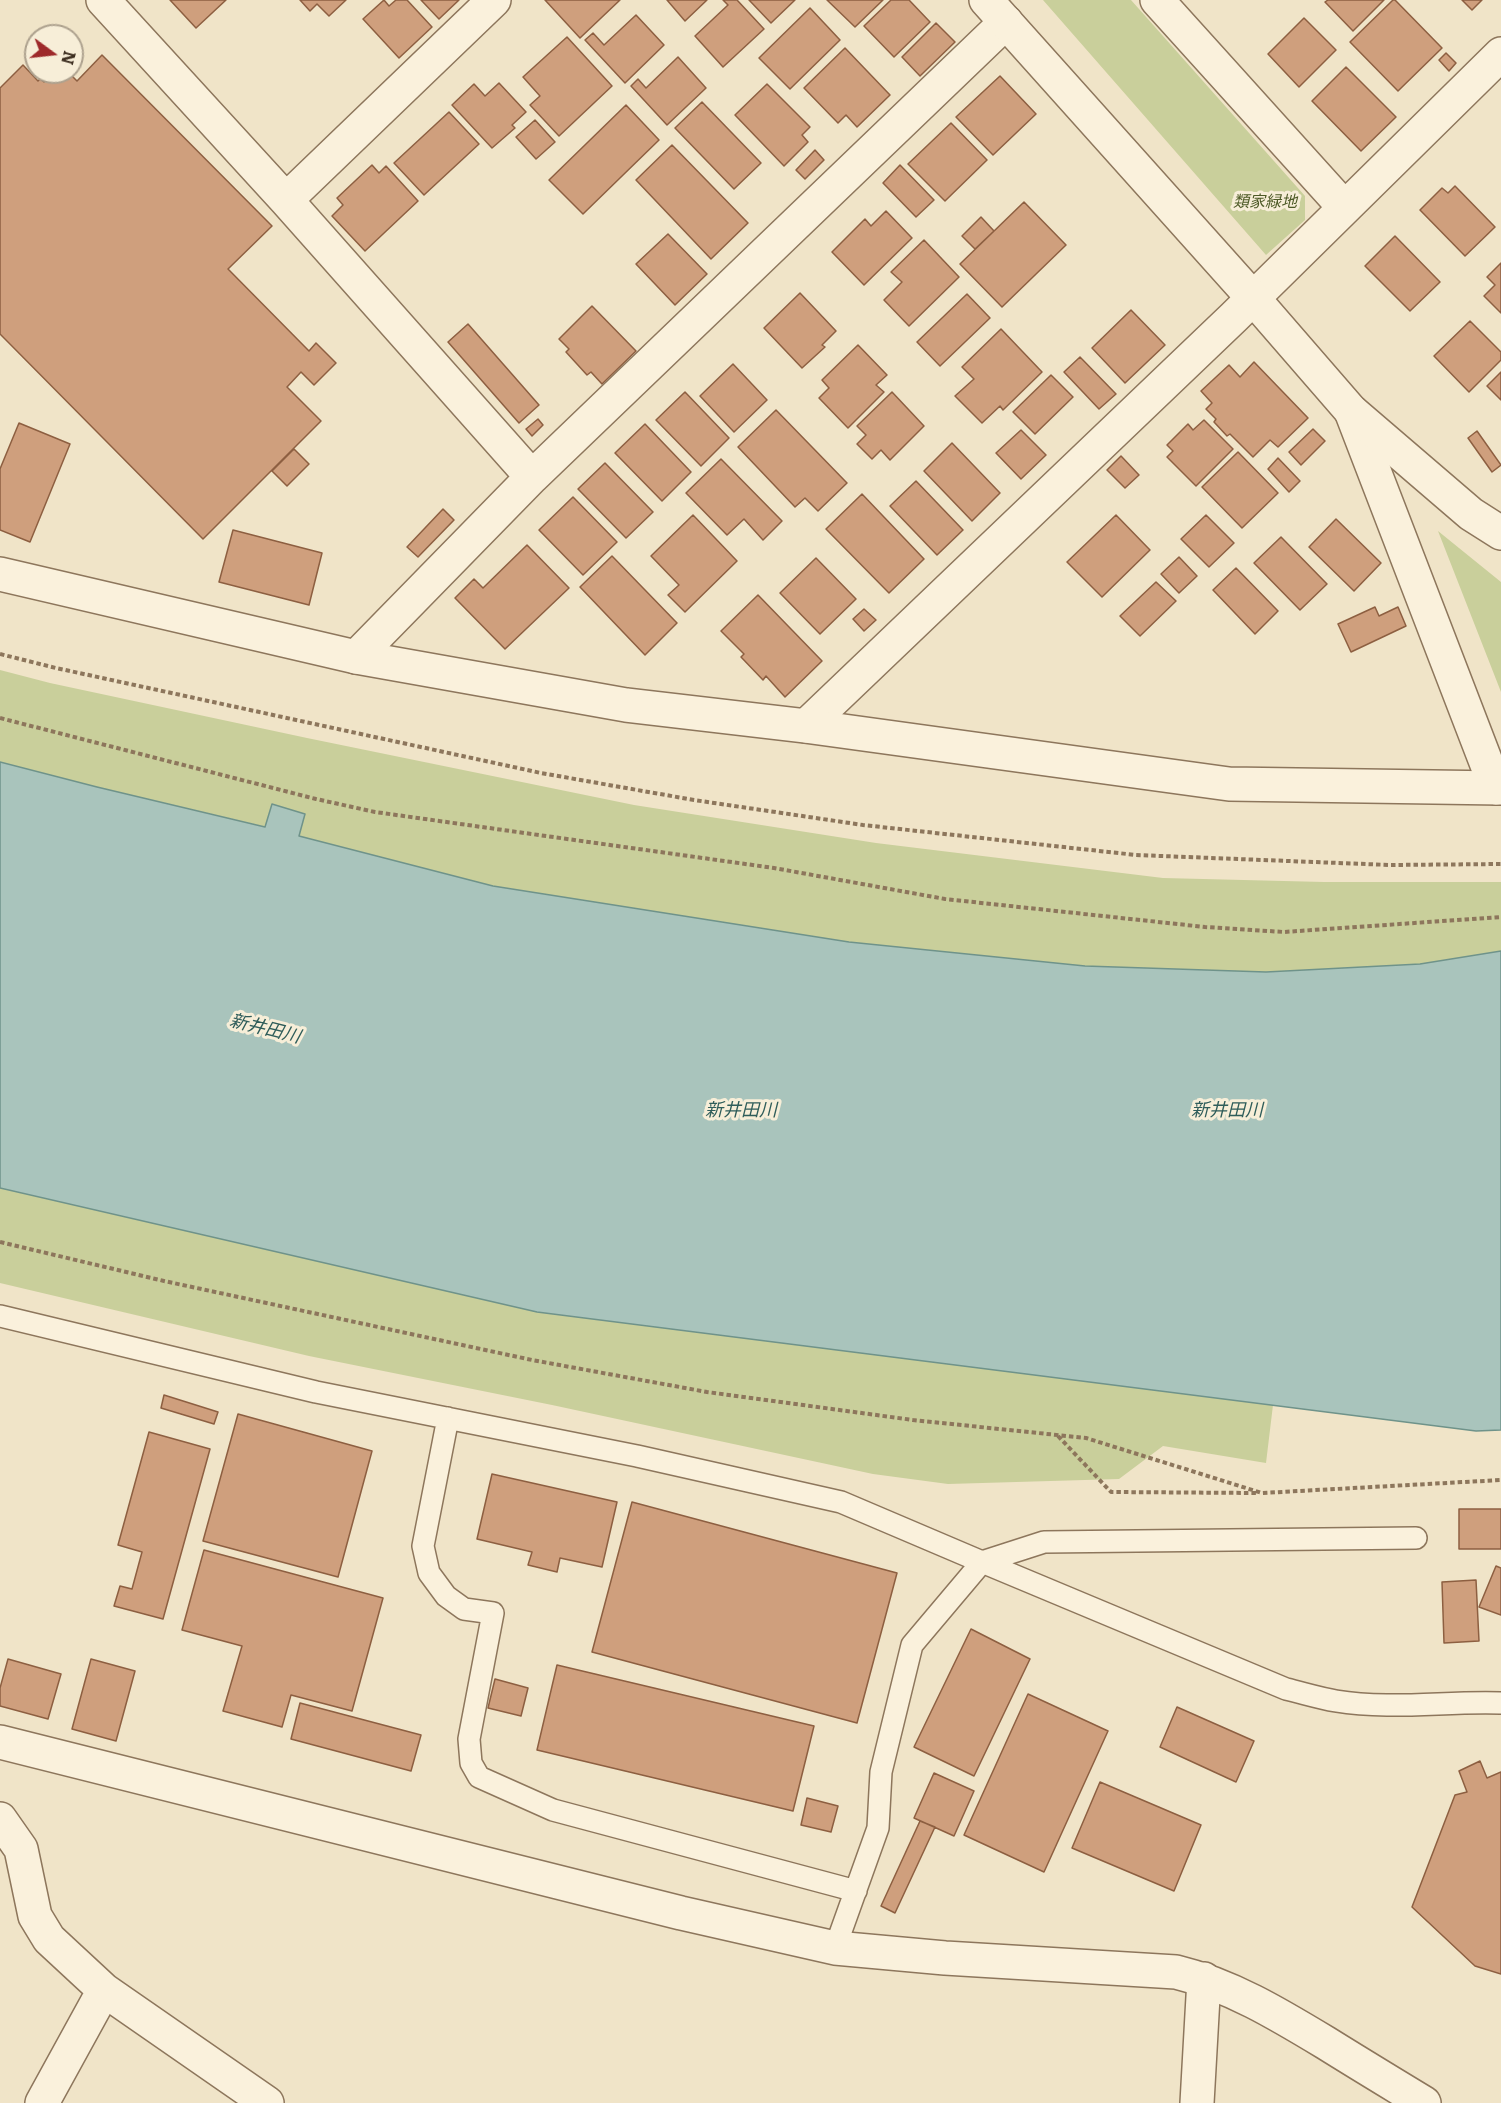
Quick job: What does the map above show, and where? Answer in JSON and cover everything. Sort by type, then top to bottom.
[{"type":"street","points":[[104,0],[286,200],[532,477]]},
{"type":"street","points":[[286,200],[494,0]]},
{"type":"street","points":[[1157,0],[1344,207]]},
{"type":"street","points":[[356,657],[996,11],[1351,411],[1471,514],[1501,533]]},
{"type":"street","points":[[806,726],[1253,298],[1501,54]]},
{"type":"street","points":[[0,574],[356,657],[626,705],[806,726],[1229,784],[1498,788],[1351,411]]},
{"type":"street","points":[[0,1742],[681,1913],[835,1948],[945,1958],[1176,1972],[1204,1979],[1294,2024],[1424,2103]]},
{"type":"street","points":[[0,1819],[21,1849],[35,1916],[49,1939],[104,1990],[267,2103]]},
{"type":"street","points":[[1197,2103],[1204,1979]]},
{"type":"street","points":[[42,2103],[104,1990]]},
{"type":"lane","points":[[0,1316],[316,1392],[637,1456],[841,1502],[1286,1689],[1336,1701],[1378,1705],[1501,1703]]},
{"type":"lane","points":[[448,1418],[423,1546],[429,1573],[446,1596],[464,1609],[493,1613],[469,1739],[471,1763],[479,1777],[553,1810],[856,1891]]},
{"type":"lane","points":[[835,1948],[878,1828],[881,1772],[912,1645],[982,1562],[1044,1542],[1416,1538]]},
{"type":"path","points":[[0,654],[67,671],[541,773],[694,800],[863,825],[1136,855],[1390,865],[1501,864]]},
{"type":"path","points":[[0,718],[375,812],[774,868],[945,899],[1205,927],[1284,932],[1501,916]]},
{"type":"path","points":[[0,1242],[164,1281],[567,1366],[719,1393],[913,1420],[1086,1438],[1262,1493]]},
{"type":"path","points":[[1058,1436],[1111,1492],[1262,1493],[1501,1480]]},
{"type":"green space","name":"類家緑地","points":[[1043,0],[1131,0],[1305,196],[1305,220],[1266,255]]},
{"type":"green space","points":[[1438,531],[1501,582],[1501,692]]},
{"type":"green space","points":[[0,670],[50,683],[307,738],[634,805],[876,843],[1163,878],[1324,882],[1501,882],[1501,951],[1420,964],[1266,972],[1085,966],[849,942],[493,886],[299,836],[272,804],[266,827],[0,762]]},
{"type":"green space","points":[[0,1188],[537,1312],[1273,1405],[1266,1463],[1163,1446],[1119,1479],[948,1484],[873,1474],[552,1405],[309,1356],[0,1283]]},
{"type":"water","name":"新井田川","points":[[0,762],[265,827],[272,804],[305,814],[299,836],[493,886],[849,942],[1085,966],[1266,972],[1420,964],[1501,951],[1501,1430],[1476,1431],[537,1312],[0,1188]]},
{"type":"building","points":[[170,0],[226,0],[196,28]]},
{"type":"building","points":[[300,0],[346,0],[329,16],[317,4],[310,11]]},
{"type":"building","points":[[384,0],[389,6],[396,0],[407,0],[432,27],[399,58],[363,19]]},
{"type":"building","points":[[421,0],[459,0],[439,19]]},
{"type":"building","points":[[545,0],[620,0],[580,38]]},
{"type":"building","points":[[667,0],[707,0],[685,21]]},
{"type":"building","points":[[723,0],[737,0],[764,29],[723,67],[695,36],[728,5]]},
{"type":"building","points":[[749,0],[795,0],[771,23]]},
{"type":"building","points":[[827,0],[883,0],[855,27]]},
{"type":"building","points":[[891,0],[909,0],[930,22],[894,57],[864,26]]},
{"type":"building","points":[[1328,0],[1384,0],[1353,31],[1325,2]]},
{"type":"building","points":[[1393,0],[1442,48],[1398,91],[1350,42]]},
{"type":"building","points":[[1462,0],[1482,0],[1472,10]]},
{"type":"building","points":[[810,8],[840,40],[790,89],[759,58]]},
{"type":"building","points":[[636,15],[664,45],[625,83],[585,40],[593,33],[604,45]]},
{"type":"building","points":[[1304,18],[1336,50],[1299,87],[1268,54]]},
{"type":"building","points":[[936,23],[955,42],[920,76],[902,57]]},
{"type":"building","points":[[567,37],[612,86],[559,136],[530,105],[540,96],[523,77]]},
{"type":"building","points":[[845,48],[890,95],[857,127],[846,115],[838,123],[804,88]]},
{"type":"building","points":[[1446,53],[1456,63],[1449,71],[1439,60]]},
{"type":"building","points":[[102,55],[272,226],[228,269],[309,351],[316,343],[336,363],[314,385],[301,372],[287,387],[321,421],[203,539],[0,334],[0,88],[23,65],[24,84],[84,84],[84,74]]},
{"type":"building","points":[[678,57],[706,88],[667,125],[631,86],[638,79],[646,88]]},
{"type":"building","points":[[1346,67],[1396,117],[1361,151],[1312,101]]},
{"type":"building","points":[[1000,76],[1036,114],[993,155],[956,117]]},
{"type":"building","points":[[499,83],[526,112],[512,125],[515,128],[492,148],[452,105],[474,84],[485,96]]},
{"type":"building","points":[[767,84],[810,127],[802,135],[808,142],[784,166],[735,115]]},
{"type":"building","points":[[702,102],[761,163],[734,189],[675,128]]},
{"type":"building","points":[[626,105],[659,140],[583,214],[549,180]]},
{"type":"building","points":[[449,112],[479,144],[424,195],[394,163]]},
{"type":"building","points":[[535,120],[555,142],[536,159],[516,137]]},
{"type":"building","points":[[951,123],[987,160],[945,201],[908,164]]},
{"type":"building","points":[[672,145],[748,223],[711,259],[636,180]]},
{"type":"building","points":[[815,150],[824,160],[805,179],[796,170]]},
{"type":"building","points":[[372,165],[379,173],[386,166],[418,201],[365,251],[332,216],[343,205],[337,198]]},
{"type":"building","points":[[900,165],[934,200],[916,217],[883,183]]},
{"type":"building","points":[[1455,186],[1495,227],[1465,256],[1420,210],[1442,188],[1448,193]]},
{"type":"building","points":[[1024,202],[1066,245],[1002,307],[960,264]]},
{"type":"building","points":[[886,211],[912,238],[864,285],[832,252],[865,219],[871,226]]},
{"type":"building","points":[[981,217],[994,231],[975,249],[962,236]]},
{"type":"building","points":[[668,234],[707,274],[675,305],[636,264]]},
{"type":"building","points":[[1395,236],[1440,282],[1410,311],[1365,266]]},
{"type":"building","points":[[924,240],[959,277],[909,326],[884,300],[902,282],[891,272]]},
{"type":"building","points":[[1501,263],[1501,313],[1484,296],[1495,285],[1487,277]]},
{"type":"building","points":[[800,293],[836,331],[822,345],[825,347],[802,368],[764,328]]},
{"type":"building","points":[[967,294],[990,318],[940,366],[917,342]]},
{"type":"building","points":[[592,306],[636,351],[602,384],[591,372],[587,375],[566,352],[569,349],[559,339]]},
{"type":"building","points":[[1131,310],[1165,345],[1125,383],[1092,348]]},
{"type":"building","points":[[1470,321],[1501,352],[1501,360],[1469,392],[1434,356]]},
{"type":"building","points":[[468,324],[539,405],[519,423],[448,342]]},
{"type":"building","points":[[1001,329],[1042,372],[1003,410],[1000,406],[982,423],[955,396],[974,379],[962,367]]},
{"type":"building","points":[[858,345],[887,375],[876,385],[884,392],[848,428],[819,398],[829,388],[822,380]]},
{"type":"building","points":[[1080,357],[1116,394],[1099,409],[1064,372]]},
{"type":"building","points":[[1254,362],[1308,418],[1278,447],[1270,440],[1253,457],[1214,422],[1216,419],[1206,409],[1212,403],[1201,391],[1229,365],[1240,377]]},
{"type":"building","points":[[733,364],[767,400],[734,432],[700,396]]},
{"type":"building","points":[[1501,372],[1501,400],[1487,386]]},
{"type":"building","points":[[1051,375],[1073,397],[1035,434],[1013,412]]},
{"type":"building","points":[[685,392],[729,438],[701,466],[656,420]]},
{"type":"building","points":[[892,392],[924,426],[890,460],[881,450],[872,459],[857,444],[866,435],[857,426]]},
{"type":"building","points":[[776,410],[847,483],[818,511],[805,498],[795,507],[738,447]]},
{"type":"building","points":[[538,419],[543,425],[532,436],[526,429]]},
{"type":"building","points":[[1204,420],[1233,449],[1196,486],[1167,457],[1173,451],[1167,445],[1188,424],[1193,430]]},
{"type":"building","points":[[19,423],[70,444],[30,542],[0,530],[0,469]]},
{"type":"building","points":[[645,424],[691,472],[662,501],[615,453]]},
{"type":"building","points":[[1313,429],[1325,441],[1301,465],[1289,452]]},
{"type":"building","points":[[1021,430],[1046,455],[1021,479],[996,453]]},
{"type":"building","points":[[1477,431],[1501,465],[1492,472],[1468,438]]},
{"type":"building","points":[[952,443],[1000,493],[972,521],[924,471]]},
{"type":"building","points":[[294,449],[309,464],[287,486],[272,471]]},
{"type":"building","points":[[1238,452],[1278,493],[1242,528],[1202,487]]},
{"type":"building","points":[[1121,456],[1139,475],[1125,488],[1107,470]]},
{"type":"building","points":[[1278,458],[1300,481],[1289,492],[1268,469]]},
{"type":"building","points":[[721,459],[782,521],[763,540],[744,519],[727,535],[686,493]]},
{"type":"building","points":[[605,463],[653,512],[626,538],[578,489]]},
{"type":"building","points":[[916,481],[963,530],[937,555],[890,506]]},
{"type":"building","points":[[862,494],[924,559],[889,593],[826,529]]},
{"type":"building","points":[[573,497],[617,542],[583,575],[539,530]]},
{"type":"building","points":[[443,509],[454,520],[418,557],[407,547]]},
{"type":"building","points":[[693,515],[737,561],[685,612],[668,595],[679,585],[651,556]]},
{"type":"building","points":[[1116,515],[1150,550],[1102,597],[1067,562]]},
{"type":"building","points":[[1206,515],[1234,543],[1209,567],[1181,539]]},
{"type":"building","points":[[1336,519],[1381,563],[1354,591],[1309,547]]},
{"type":"building","points":[[233,530],[322,553],[309,605],[219,582]]},
{"type":"building","points":[[1281,537],[1327,584],[1300,610],[1254,563]]},
{"type":"building","points":[[527,545],[569,588],[505,649],[455,598],[474,579],[483,588]]},
{"type":"building","points":[[612,556],[677,623],[645,655],[580,587]]},
{"type":"building","points":[[1179,557],[1197,576],[1179,593],[1161,574]]},
{"type":"building","points":[[816,558],[856,599],[820,634],[780,593]]},
{"type":"building","points":[[1236,568],[1278,611],[1255,634],[1213,590]]},
{"type":"building","points":[[1156,582],[1176,601],[1140,636],[1120,616]]},
{"type":"building","points":[[758,595],[822,661],[785,697],[766,676],[763,680],[741,657],[744,654],[721,631]]},
{"type":"building","points":[[1375,607],[1379,616],[1398,607],[1406,626],[1351,652],[1338,624]]},
{"type":"building","points":[[864,609],[876,620],[864,631],[853,619]]},
{"type":"building","points":[[164,1395],[218,1412],[214,1424],[161,1408]]},
{"type":"building","points":[[238,1414],[372,1451],[338,1577],[203,1541]]},
{"type":"building","points":[[149,1432],[210,1449],[163,1619],[114,1606],[120,1586],[132,1589],[142,1552],[118,1545]]},
{"type":"building","points":[[492,1474],[617,1502],[602,1567],[560,1558],[557,1572],[528,1565],[532,1552],[477,1539]]},
{"type":"building","points":[[632,1502],[897,1573],[857,1723],[592,1652]]},
{"type":"building","points":[[1459,1509],[1501,1509],[1501,1549],[1459,1549]]},
{"type":"building","points":[[204,1550],[383,1598],[352,1711],[291,1695],[282,1727],[223,1711],[242,1646],[182,1630]]},
{"type":"building","points":[[1496,1566],[1501,1568],[1501,1615],[1479,1607]]},
{"type":"building","points":[[1476,1580],[1479,1641],[1444,1643],[1442,1582]]},
{"type":"building","points":[[971,1629],[1030,1659],[974,1776],[914,1747]]},
{"type":"building","points":[[8,1659],[61,1674],[48,1719],[0,1706],[0,1688]]},
{"type":"building","points":[[91,1659],[135,1671],[116,1741],[72,1729]]},
{"type":"building","points":[[557,1665],[814,1726],[793,1811],[537,1750]]},
{"type":"building","points":[[495,1679],[528,1688],[521,1716],[488,1708]]},
{"type":"building","points":[[1028,1694],[1108,1731],[1044,1872],[964,1835]]},
{"type":"building","points":[[300,1703],[421,1735],[411,1771],[291,1739]]},
{"type":"building","points":[[1177,1707],[1254,1741],[1236,1782],[1160,1747]]},
{"type":"building","points":[[1480,1761],[1487,1778],[1501,1772],[1501,1974],[1475,1966],[1412,1907],[1455,1795],[1467,1792],[1459,1771]]},
{"type":"building","points":[[934,1773],[974,1791],[954,1836],[914,1818]]},
{"type":"building","points":[[1100,1782],[1201,1825],[1174,1891],[1072,1848]]},
{"type":"building","points":[[807,1798],[838,1806],[831,1832],[801,1825]]},
{"type":"building","points":[[920,1821],[935,1827],[895,1913],[881,1906]]}]
